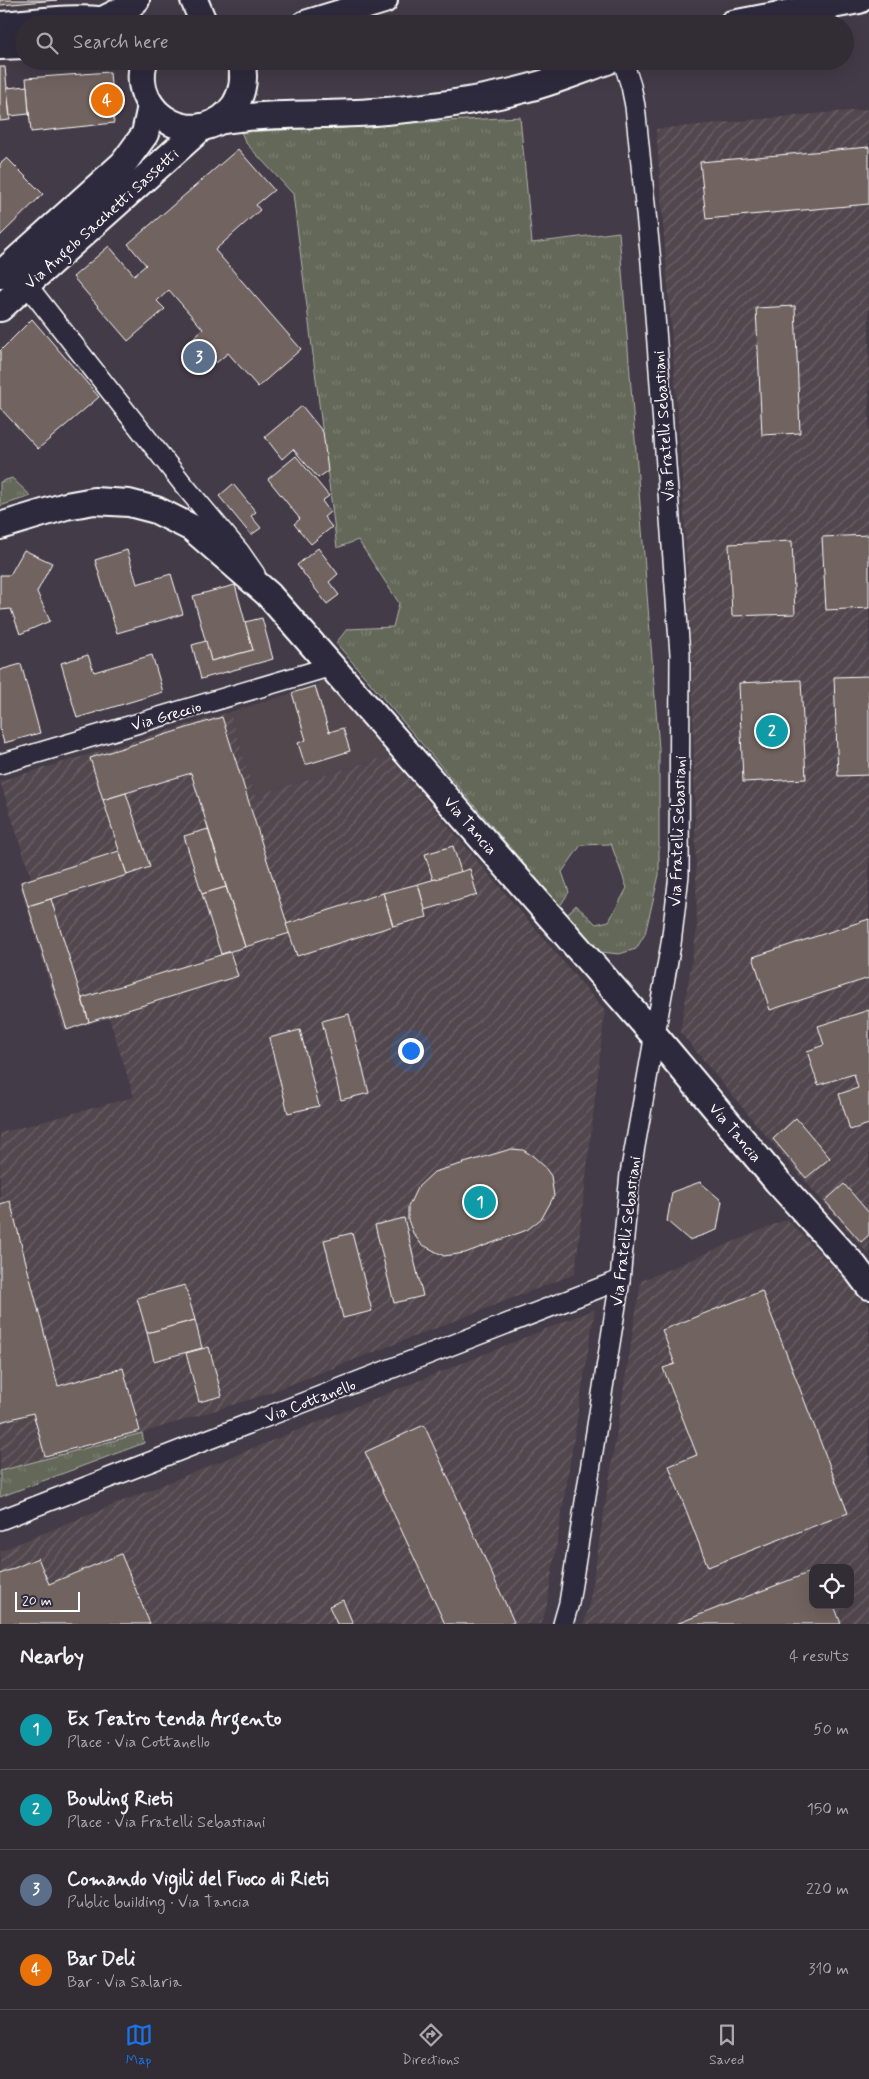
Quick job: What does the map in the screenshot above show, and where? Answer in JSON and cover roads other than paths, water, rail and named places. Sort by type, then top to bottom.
[{"type":"main road","points":[[120,15],[136,0]]},
{"type":"main road","points":[[194,0],[200,15]]},
{"type":"main road","points":[[338,0],[380,1]]},
{"type":"main road","points":[[780,15],[859,0]]},
{"type":"main road","points":[[335,15],[380,1]]},
{"type":"main road","points":[[0,25],[15,24]]},
{"type":"main road","points":[[0,46],[15,45]]},
{"type":"main road","name":"Via Angelo Sacchetti Sassetti","points":[[0,308],[210,124],[230,112],[239,99],[243,84],[242,70]]},
{"type":"main road","points":[[141,78],[160,117],[173,124],[188,128],[242,117],[374,112],[469,100],[533,87],[581,70]]},
{"type":"main road","name":"Via Angelo Sacchetti Sassetti","points":[[0,275],[123,164],[145,134],[141,78]]},
{"type":"main road","name":"Via Tancia","points":[[0,526],[66,506],[94,501],[129,502],[156,510],[192,528],[268,594],[655,1036],[777,1181],[854,1266],[869,1286]]},
{"type":"street","name":"Via Fratelli Sebastiani","points":[[563,1624],[570,1593],[620,1280],[630,1174],[672,944],[679,875],[680,654],[651,262],[635,106],[626,70]]},
{"type":"street","points":[[26,285],[183,484],[239,551],[268,594]]},
{"type":"street","name":"Via Greccio","points":[[0,764],[332,666]]},
{"type":"street","name":"Via Cottanello","points":[[0,1520],[620,1280]]},
{"type":"place","name":"Bar Deli","points":[[107,100]]},
{"type":"place","name":"Comando Vigili del Fuoco di Rieti","points":[[199,357]]},
{"type":"place","name":"Bowling Rieti","points":[[772,731]]},
{"type":"place","name":"Ex Teatro tenda Argento","points":[[480,1202]]}]
